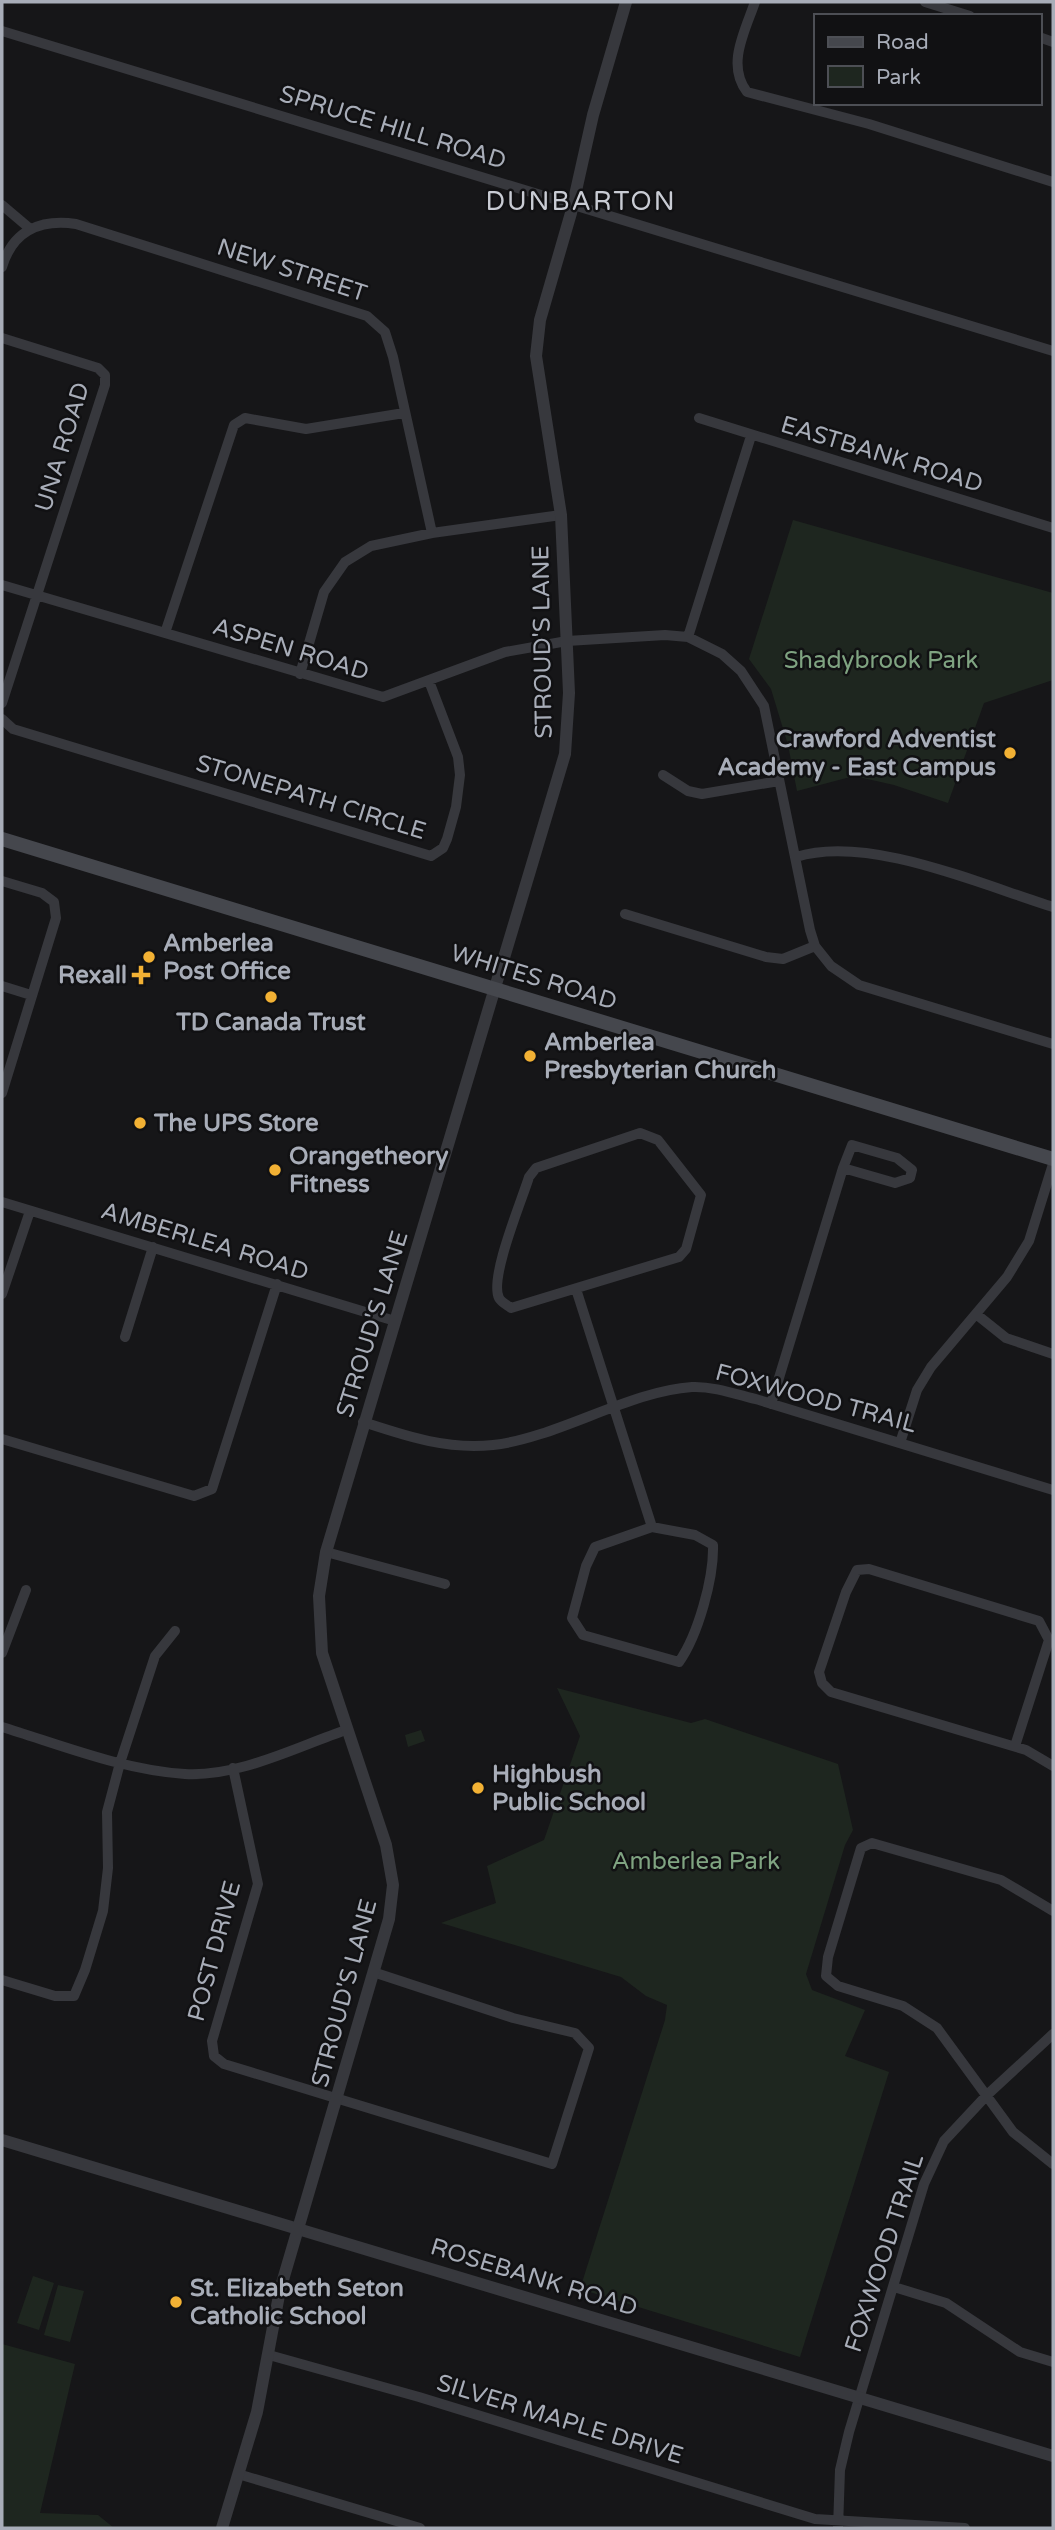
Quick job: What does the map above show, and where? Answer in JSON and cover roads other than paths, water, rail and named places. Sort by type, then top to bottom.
[{"type":"main road","name":"WHITES ROAD","points":[[2,839],[1053,1158]]},
{"type":"street","name":"STROUD'S LANE","points":[[222,2528],[257,2412],[280,2290],[389,1920],[393,1885],[386,1845],[322,1653],[319,1596],[326,1552],[363,1422],[396,1321],[565,754],[569,693],[561,515],[536,356],[540,320],[593,115],[626,2]]},
{"type":"street","points":[[755,2],[736,60],[738,80],[747,92],[869,124],[1053,182]]},
{"type":"street","points":[[925,2],[964,14]]},
{"type":"street","name":"SPRUCE HILL ROAD","points":[[2,31],[1053,351]]},
{"type":"street","points":[[2,205],[28,227],[5,255],[2,267]]},
{"type":"street","name":"NEW STREET","points":[[28,227],[60,221],[76,224],[367,316],[386,332],[432,533]]},
{"type":"street","name":"UNA ROAD","points":[[2,338],[98,368],[105,374],[105,385],[38,597]]},
{"type":"street","points":[[165,633],[234,425],[245,418],[306,429],[404,414]]},
{"type":"street","name":"EASTBANK ROAD","points":[[699,418],[1053,528]]},
{"type":"street","points":[[751,436],[688,637],[722,654],[741,671],[764,706],[815,947],[843,977],[859,985],[1053,1044]]},
{"type":"street","points":[[300,674],[324,592],[345,562],[371,546],[432,533],[561,515]]},
{"type":"street","name":"ASPEN ROAD","points":[[2,585],[383,697],[505,652],[567,641],[665,635],[688,637]]},
{"type":"street","points":[[2,703],[38,597]]},
{"type":"street","name":"STONEPATH CIRCLE","points":[[2,719],[13,729],[431,856],[443,848],[447,839],[460,775],[458,757],[429,681]]},
{"type":"street","points":[[663,775],[688,792],[702,794],[779,781]]},
{"type":"street","points":[[796,857],[823,849],[862,851],[918,865],[1053,907]]},
{"type":"street","points":[[2,881],[42,893],[54,902],[56,918],[2,1093]]},
{"type":"street","points":[[625,914],[766,957],[783,959],[815,947]]},
{"type":"street","points":[[2,986],[31,995]]},
{"type":"street","points":[[640,1133],[649,1135],[658,1140],[691,1178],[701,1195],[686,1249],[680,1257],[576,1289],[511,1308],[500,1299],[497,1289],[499,1271],[529,1177],[537,1168],[640,1133]]},
{"type":"street","points":[[771,1404],[843,1168],[852,1144],[897,1158],[912,1170],[910,1178],[895,1183],[843,1168]]},
{"type":"street","points":[[900,1443],[917,1390],[930,1367],[1007,1277],[1029,1241],[1053,1164]]},
{"type":"street","name":"AMBERLEA ROAD","points":[[2,1202],[396,1321]]},
{"type":"street","points":[[2,1294],[30,1211]]},
{"type":"street","points":[[125,1337],[153,1247]]},
{"type":"street","points":[[2,1439],[194,1496],[212,1489],[277,1284]]},
{"type":"street","points":[[576,1289],[612,1409],[652,1527]]},
{"type":"street","points":[[976,1314],[1006,1338],[1053,1354]]},
{"type":"street","name":"FOXWOOD TRAIL","points":[[363,1422],[441,1446],[494,1445],[692,1387],[711,1388],[1053,1490]]},
{"type":"street","points":[[652,1527],[695,1535],[713,1545],[711,1574],[688,1648],[679,1662],[583,1635],[572,1618],[586,1566],[595,1547],[652,1527]]},
{"type":"street","points":[[326,1552],[445,1584]]},
{"type":"street","points":[[1015,1746],[1049,1640],[1040,1621],[869,1569],[857,1570],[846,1592],[820,1672],[822,1683],[831,1692],[1015,1746],[1053,1766]]},
{"type":"street","points":[[2,1653],[26,1590]]},
{"type":"street","points":[[2,1980],[55,1996],[74,1996],[103,1911],[108,1868],[107,1812],[120,1763],[155,1656],[175,1631]]},
{"type":"street","points":[[2,1727],[120,1763],[186,1774],[233,1768],[346,1730]]},
{"type":"street","name":"POST DRIVE","points":[[233,1768],[257,1884],[211,2047],[214,2056],[225,2064],[337,2100]]},
{"type":"street","points":[[1053,1911],[1001,1880],[873,1843],[861,1847],[828,1957],[826,1976],[838,1986],[903,2006],[937,2028],[955,2049],[1013,2132],[1053,2164]]},
{"type":"street","points":[[337,2100],[552,2164],[589,2048],[575,2033],[513,2018],[373,1972]]},
{"type":"street","name":"FOXWOOD TRAIL","points":[[838,2525],[839,2470],[924,2184],[944,2141],[987,2095],[1053,2034]]},
{"type":"street","name":"ROSEBANK ROAD","points":[[2,2140],[1053,2456]]},
{"type":"street","points":[[894,2287],[946,2302],[1020,2352],[1053,2362]]},
{"type":"street","name":"SILVER MAPLE DRIVE","points":[[269,2355],[838,2525],[965,2528]]},
{"type":"street","points":[[238,2474],[420,2528]]},
{"type":"place","name":"Crawford Adventist Academy - East Campus","points":[[1010,753]]},
{"type":"place","name":"Amberlea Post Office","points":[[149,957]]},
{"type":"place","name":"Rexall","points":[[141,975]]},
{"type":"place","name":"TD Canada Trust","points":[[271,997]]},
{"type":"place","name":"Amberlea Presbyterian Church","points":[[530,1056]]},
{"type":"place","name":"The UPS Store","points":[[140,1123]]},
{"type":"place","name":"Orangetheory Fitness","points":[[275,1170]]},
{"type":"place","name":"Highbush Public School","points":[[478,1788]]},
{"type":"place","name":"St. Elizabeth Seton Catholic School","points":[[176,2302]]},
{"type":"district","name":"DUNBARTON","points":[[581,201]]},
{"type":"park label","name":"Shadybrook Park","points":[[881,660]]},
{"type":"park label","name":"Amberlea Park","points":[[696,1861]]}]
